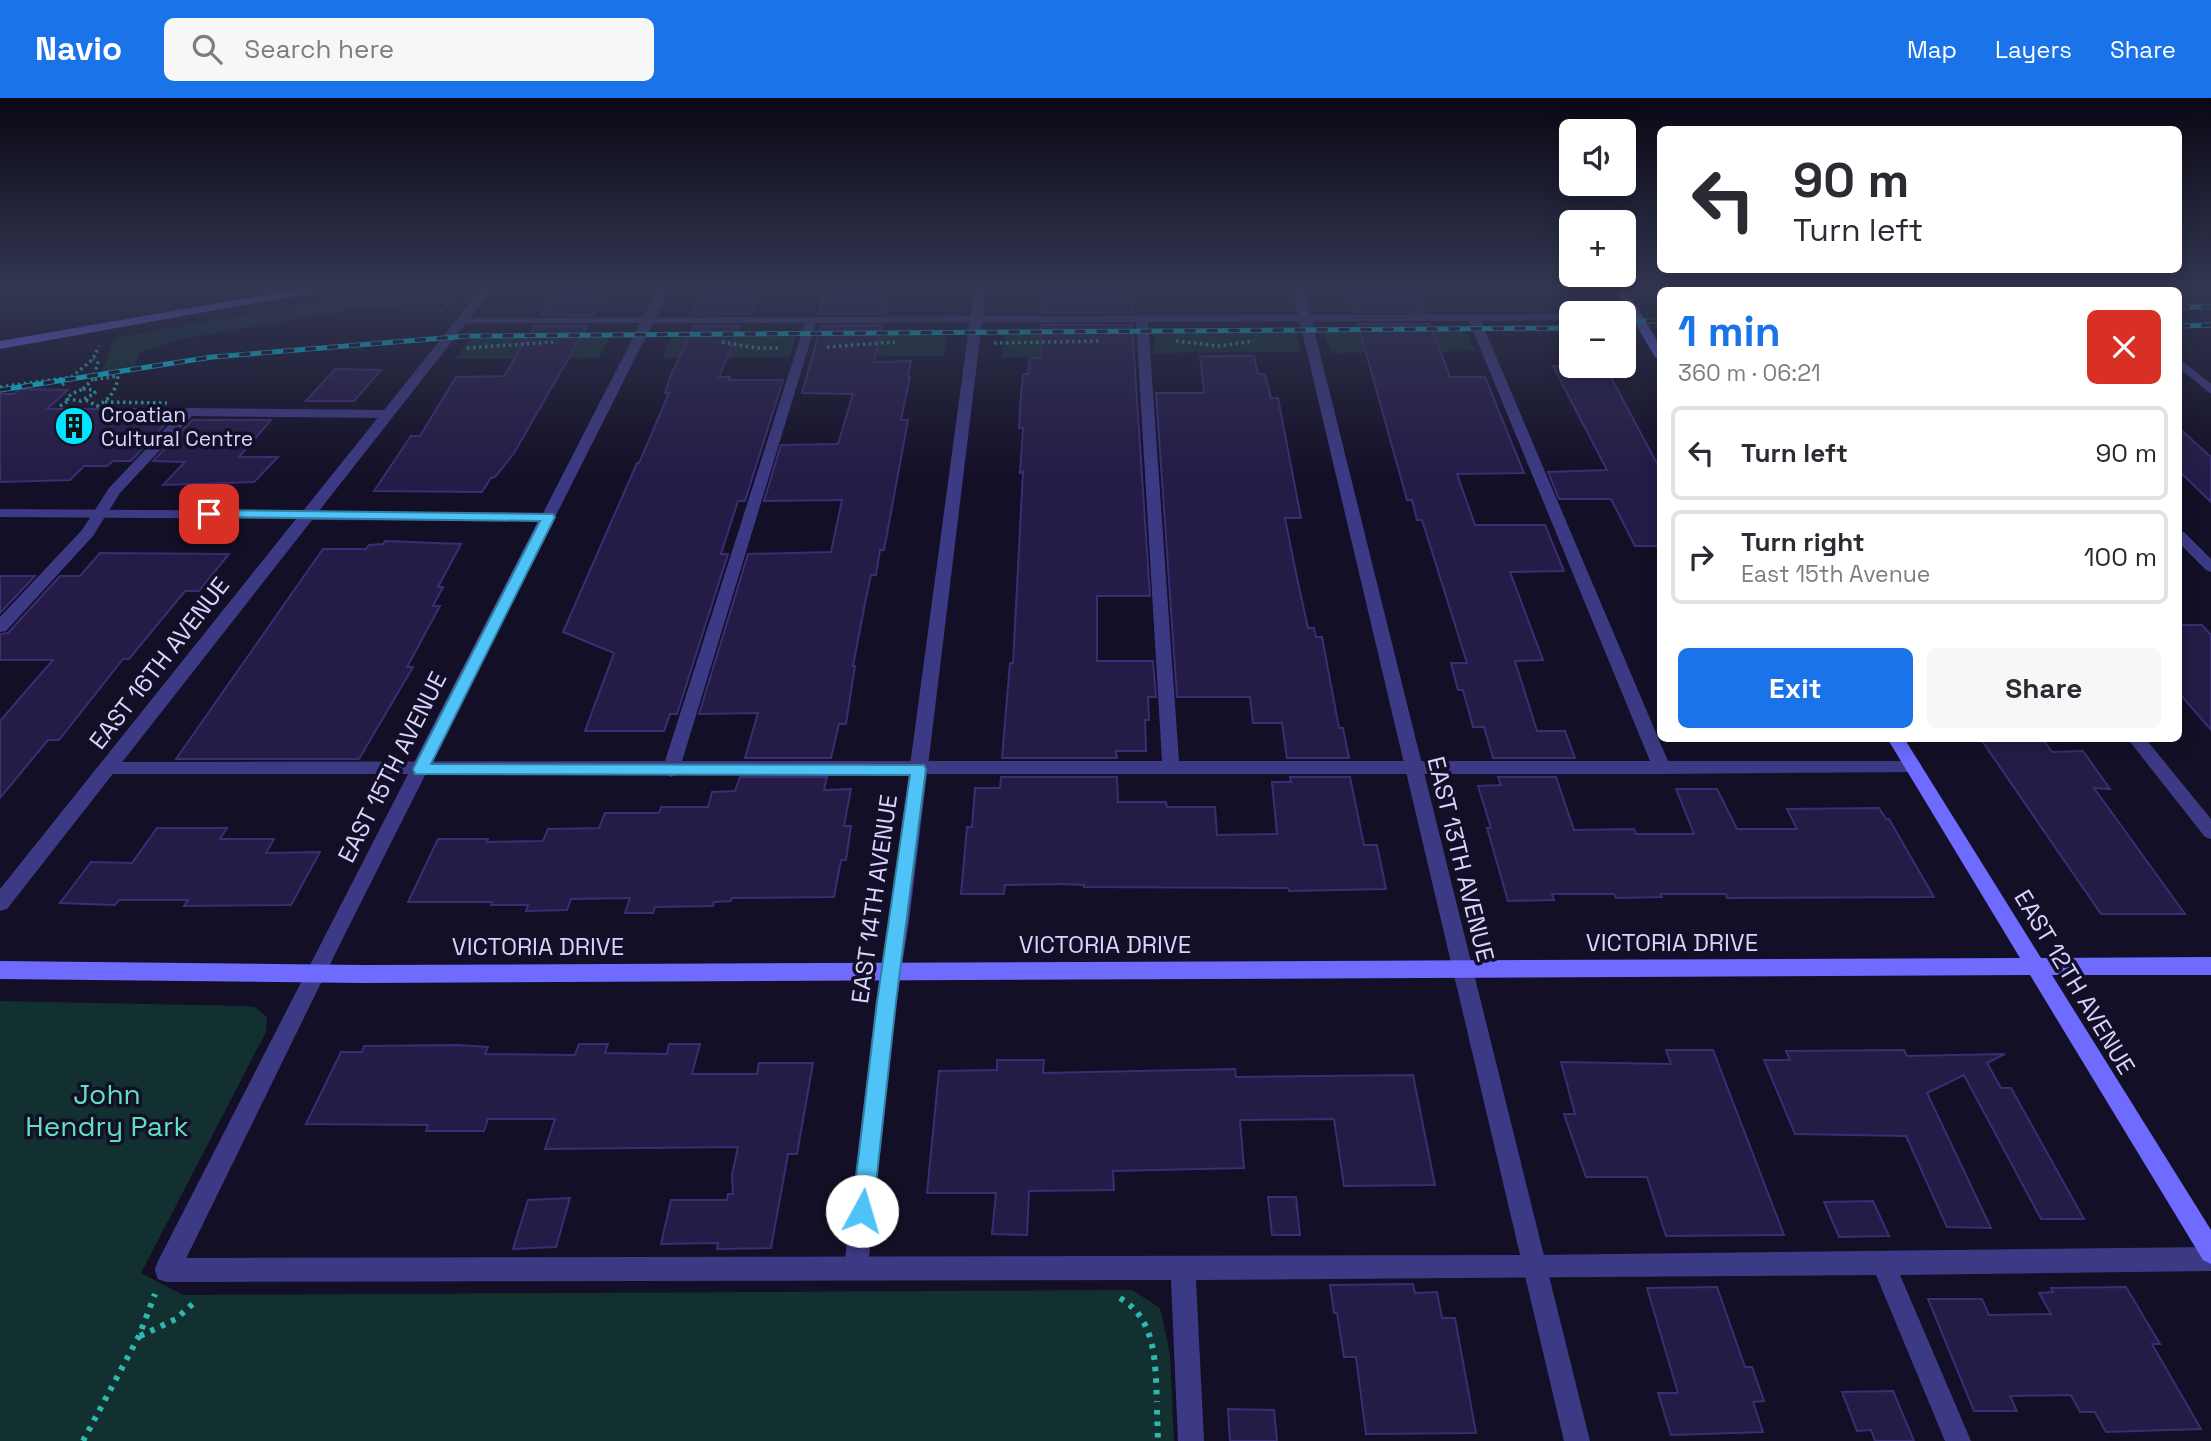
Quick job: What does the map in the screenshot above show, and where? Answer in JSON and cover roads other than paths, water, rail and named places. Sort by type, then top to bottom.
[{"type":"street","name":"EAST 16TH AVENUE","points":[[0,903],[437,352]]},
{"type":"street","name":"EAST 15TH AVENUE","points":[[632,352],[167,1270],[856,1266]]},
{"type":"street","points":[[671,769],[801,352]]},
{"type":"street","name":"EAST 14TH AVENUE","points":[[856,1266],[891,971],[972,352]]},
{"type":"street","points":[[1144,352],[1171,769]]},
{"type":"street","name":"EAST 13TH AVENUE","points":[[1314,352],[1577,1441]]},
{"type":"street","points":[[1488,352],[1662,768]]},
{"type":"street","points":[[2182,365],[2211,390]]},
{"type":"street","points":[[0,627],[88,533],[114,491],[188,412],[388,414]]},
{"type":"street","points":[[0,513],[548,517]]},
{"type":"street","points":[[2182,538],[2211,567]]},
{"type":"street","name":"EAST 12TH AVENUE","points":[[1897,742],[2209,1246]]},
{"type":"street","points":[[2139,742],[2211,832]]},
{"type":"street","points":[[107,768],[1913,767]]},
{"type":"street","name":"VICTORIA DRIVE","points":[[0,970],[315,974],[2211,966]]},
{"type":"street","points":[[856,1266],[1535,1267],[1883,1262],[2209,1246]]},
{"type":"street","points":[[1883,1262],[1958,1441]]},
{"type":"street","points":[[1183,1267],[1191,1441]]},
{"type":"railway","points":[[0,390],[212,357],[277,352]]},
{"type":"place","name":"Croatian Cultural Centre","points":[[74,426]]},
{"type":"park label","name":"John Hendry Park","points":[[107,1110]]}]
